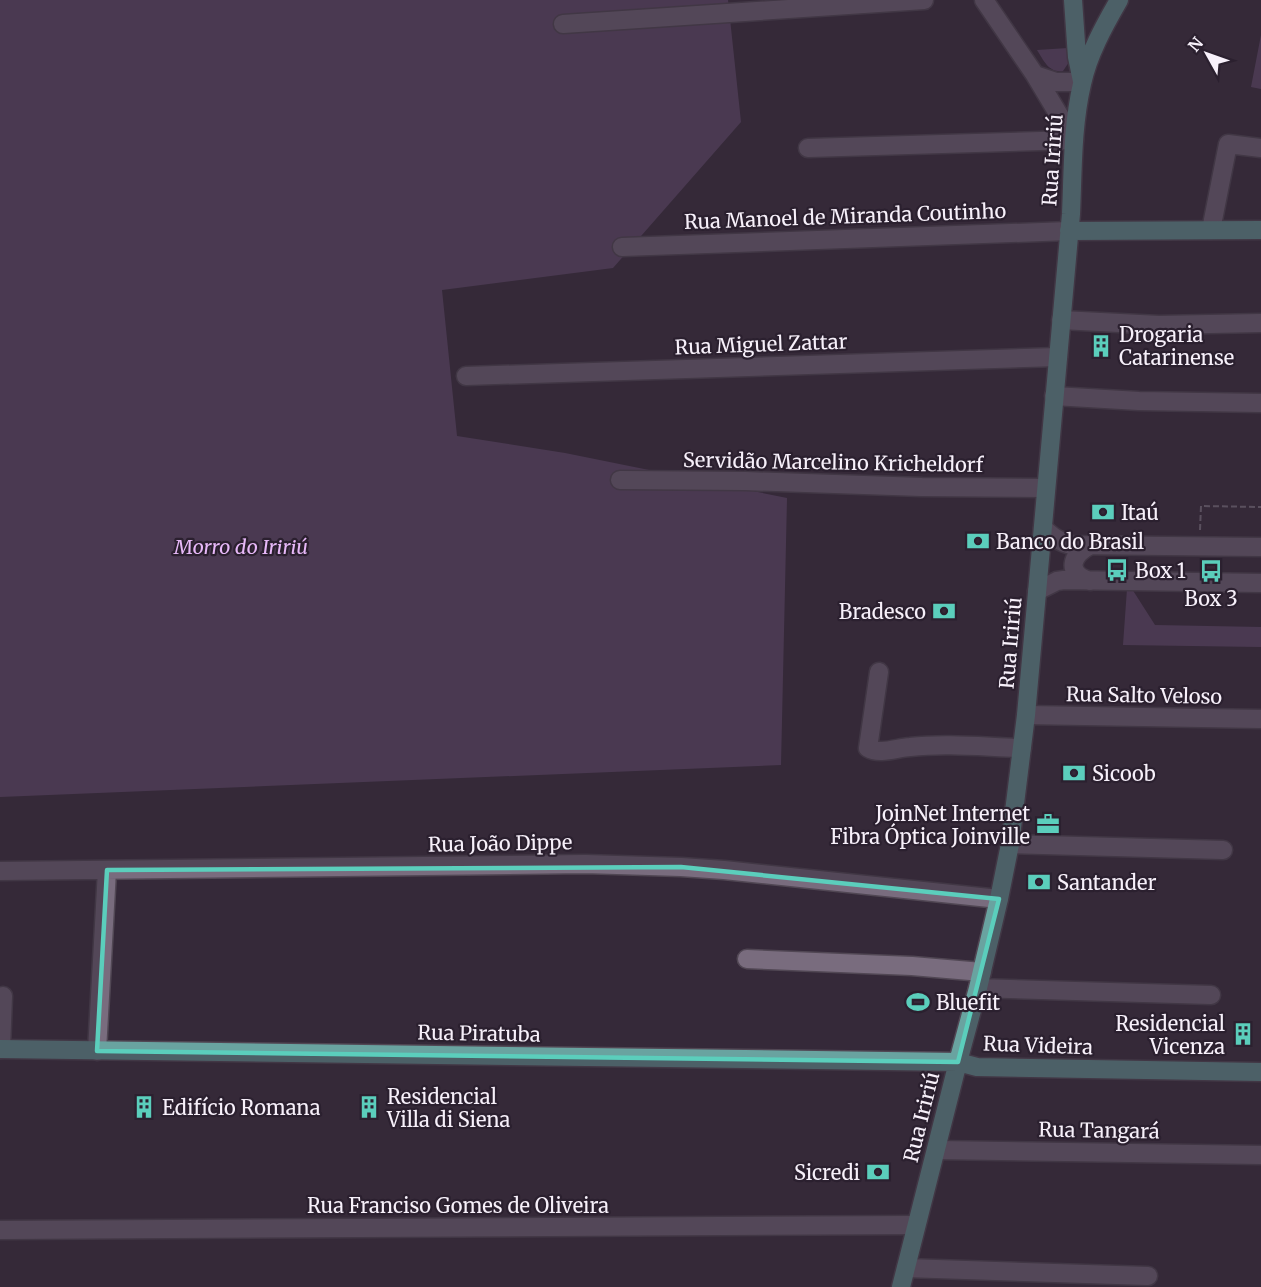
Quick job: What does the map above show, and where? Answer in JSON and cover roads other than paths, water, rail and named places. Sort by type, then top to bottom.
[{"type":"main road","points":[[1073,0],[1077,57],[1082,82]]},
{"type":"main road","name":"Rua Iririú","points":[[902,1287],[980,980],[1010,844],[1026,715],[1043,528],[1069,231],[1077,107],[1082,82],[1094,50],[1119,0]]},
{"type":"main road","points":[[1069,231],[1261,230]]},
{"type":"main road","name":"Rua Piratuba","points":[[1,1049],[958,1062]]},
{"type":"main road","name":"Rua Videira","points":[[958,1062],[977,1067],[1261,1072]]},
{"type":"street","points":[[562,24],[924,0]]},
{"type":"street","points":[[807,148],[1074,140],[1035,75],[984,0]]},
{"type":"street","points":[[1035,75],[1056,82],[1082,82]]},
{"type":"street","points":[[1211,230],[1228,144],[1261,148]]},
{"type":"street","name":"Rua Manoel de Miranda Coutinho","points":[[622,247],[1069,231]]},
{"type":"street","points":[[1061,320],[1159,325],[1261,322]]},
{"type":"street","name":"Rua Miguel Zattar","points":[[466,376],[1058,357]]},
{"type":"street","points":[[1054,396],[1139,401],[1261,403]]},
{"type":"street","name":"Servidão Marcelino Kricheldorf","points":[[620,480],[1046,488]]},
{"type":"street","points":[[1043,528],[1053,538],[1071,545],[1261,547]]},
{"type":"street","points":[[1090,580],[1078,576],[1074,564],[1079,551],[1091,546]]},
{"type":"street","points":[[1037,591],[1057,581],[1261,583]]},
{"type":"street","points":[[879,672],[868,748],[880,751],[948,745],[1022,748]]},
{"type":"street","name":"Rua Salto Veloso","points":[[1026,715],[1261,719]]},
{"type":"street","points":[[1010,844],[1223,850]]},
{"type":"street","name":"Rua João Dippe","points":[[0,871],[585,864],[724,870],[999,898]]},
{"type":"street","points":[[97,1051],[106,870]]},
{"type":"street","points":[[747,959],[912,966],[980,980],[1211,995]]},
{"type":"street","points":[[1,1049],[3,996]]},
{"type":"street","name":"Rua Tangará","points":[[936,1150],[1261,1155]]},
{"type":"street","name":"Rua Franciso Gomes de Oliveira","points":[[0,1230],[916,1225]]},
{"type":"street","points":[[906,1268],[1148,1276]]},
{"type":"place","name":"Drogaria Catarinense","points":[[1101,346]]},
{"type":"place","name":"Itaú","points":[[1103,512]]},
{"type":"place","name":"Banco do Brasil","points":[[978,541]]},
{"type":"place","name":"Box 1","points":[[1117,570]]},
{"type":"place","name":"Box 3","points":[[1211,571]]},
{"type":"place","name":"Bradesco","points":[[944,611]]},
{"type":"place","name":"Sicoob","points":[[1074,773]]},
{"type":"place","name":"JoinNet Internet Fibra Óptica Joinville","points":[[1048,824]]},
{"type":"place","name":"Santander","points":[[1039,882]]},
{"type":"place","name":"Bluefit","points":[[918,1002]]},
{"type":"place","name":"Residencial Vicenza","points":[[1243,1034]]},
{"type":"place","name":"Edifício Romana","points":[[144,1107]]},
{"type":"place","name":"Residencial Villa di Siena","points":[[369,1107]]},
{"type":"place","name":"Sicredi","points":[[878,1172]]},
{"type":"park label","name":"Morro do Iririú","points":[[241,546]]}]
